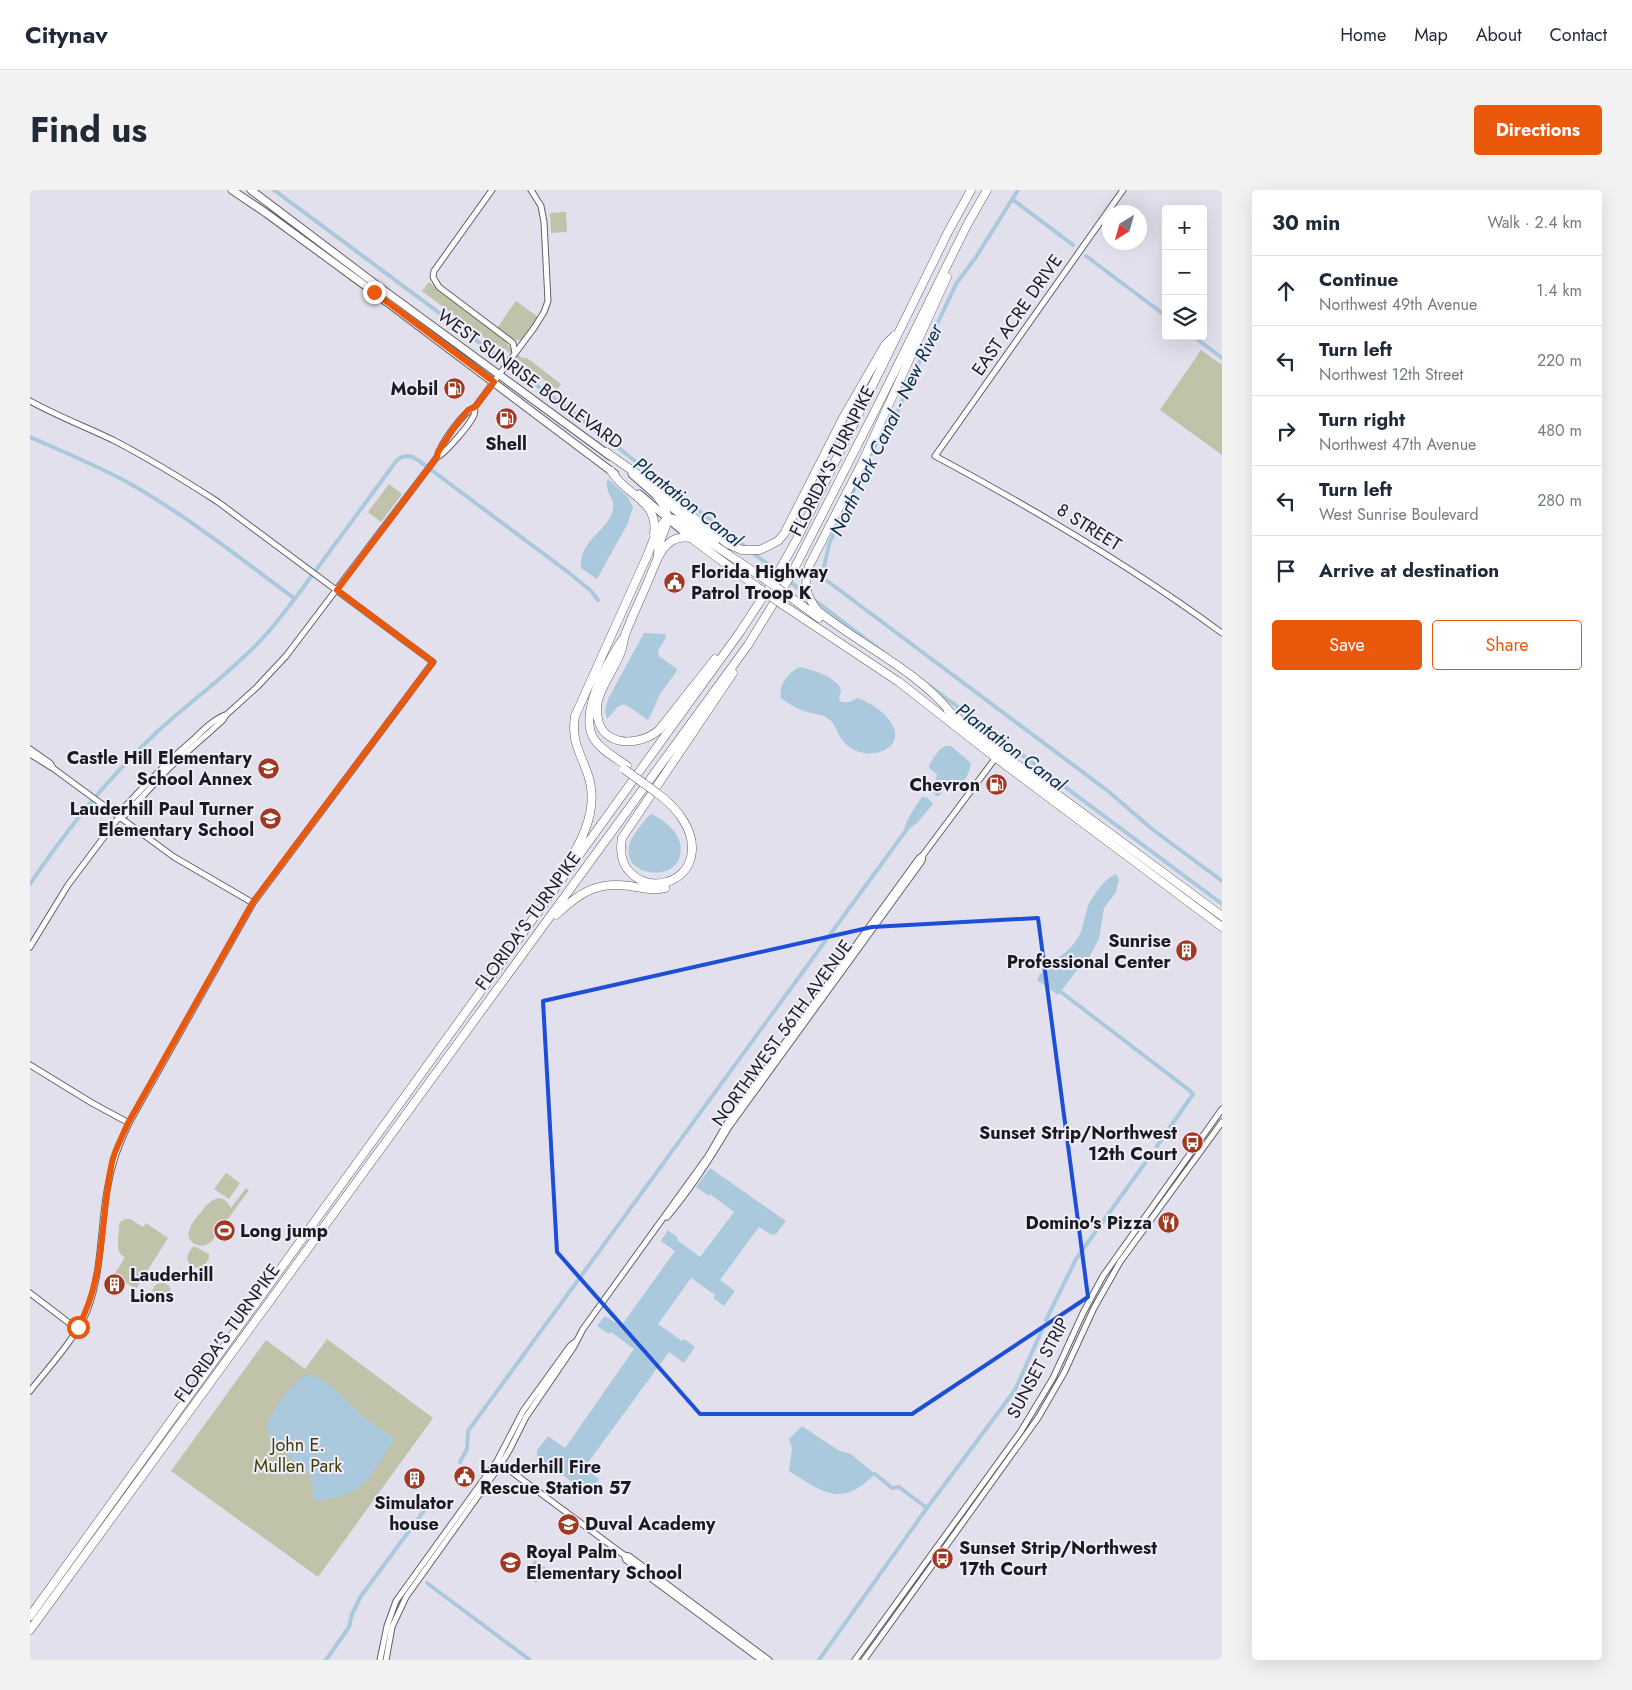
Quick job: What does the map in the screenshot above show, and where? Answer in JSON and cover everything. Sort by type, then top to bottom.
[{"type":"highway","name":"FLORIDA'S TURNPIKE","points":[[30,1616],[716,667],[750,617],[781,568],[822,489],[898,330],[971,190]]},
{"type":"highway","name":"FLORIDA'S TURNPIKE","points":[[30,1630],[748,645],[791,575],[987,190]]},
{"type":"highway","points":[[951,712],[940,700],[913,678],[824,616],[813,606],[808,598],[806,578],[809,566],[862,463],[952,267],[953,254]]},
{"type":"highway","points":[[606,452],[728,544],[742,550],[752,551],[769,547],[778,541],[790,524],[860,389],[885,345],[898,330]]},
{"type":"highway","points":[[611,471],[617,481],[652,513],[655,525],[653,541]]},
{"type":"highway","points":[[657,496],[666,510],[668,518],[658,550],[658,558]]},
{"type":"highway","points":[[546,901],[577,849],[588,823],[591,806],[591,787],[576,749],[573,732],[575,716],[660,525],[668,518]]},
{"type":"highway","points":[[668,518],[677,520],[738,560]]},
{"type":"highway","points":[[691,538],[679,538],[669,542],[658,558],[626,634],[620,654],[600,696],[597,710],[599,721],[604,730],[613,738],[626,742],[643,740],[659,730],[716,658],[740,624],[750,617]]},
{"type":"highway","name":"WEST SUNRISE BOULEVARD","points":[[691,538],[757,588],[892,677],[998,755],[1106,830],[1222,927]]},
{"type":"highway","name":"WEST SUNRISE BOULEVARD","points":[[738,560],[887,664],[951,712],[998,755],[1133,862],[1222,916]]},
{"type":"highway","points":[[626,634],[615,651],[592,700],[589,708],[588,722],[592,735],[598,745],[626,768]]},
{"type":"highway","points":[[658,791],[683,819],[690,835],[692,849],[689,862],[682,873],[668,882],[656,884],[638,879],[628,870],[622,857],[620,846],[622,838],[733,673],[748,645]]},
{"type":"highway","points":[[543,926],[574,898],[594,888],[620,885],[656,890],[675,884],[685,876],[694,858],[696,842],[694,834],[680,809],[658,791],[597,749],[590,740],[585,729],[584,715],[600,661]]},
{"type":"highway","points":[[1080,820],[1085,820],[1091,825],[1106,830]]},
{"type":"highway","points":[[1168,882],[1222,921]]},
{"type":"main road","name":"WEST SUNRISE BOULEVARD","points":[[232,190],[373,288],[387,292],[500,374],[606,452],[657,496],[738,560]]},
{"type":"main road","name":"WEST SUNRISE BOULEVARD","points":[[251,190],[284,214],[373,288],[611,471],[691,538]]},
{"type":"main road","points":[[266,213],[284,214]]},
{"type":"street","points":[[492,190],[434,270],[433,277],[439,287],[513,343],[524,342]]},
{"type":"street","points":[[30,947],[68,885],[119,817],[121,811],[219,718],[226,715],[272,672],[337,590],[437,457],[449,448],[474,415],[475,407],[544,312],[548,301],[544,222],[541,206],[531,190]]},
{"type":"street","name":"EAST ACRE DRIVE","points":[[935,456],[1123,190]]},
{"type":"street","points":[[513,343],[515,354]]},
{"type":"street","points":[[30,401],[149,458],[218,502],[433,662],[253,902],[128,1123],[113,1159],[94,1290],[86,1312],[77,1329],[30,1391]]},
{"type":"street","name":"8 STREET","points":[[935,456],[1053,521],[1138,574],[1222,633]]},
{"type":"street","points":[[30,749],[182,863],[253,902]]},
{"type":"street","points":[[30,754],[47,766],[54,768]]},
{"type":"street","name":"NORTHWEST 56TH AVENUE","points":[[380,1660],[387,1626],[396,1601],[497,1461],[526,1407],[659,1224],[681,1200],[703,1170],[729,1127],[998,755]]},
{"type":"street","points":[[30,1065],[128,1123]]},
{"type":"street","name":"SUNSET STRIP","points":[[855,1660],[1021,1431],[1057,1370],[1089,1300],[1103,1276],[1222,1109]]},
{"type":"street","name":"SUNSET STRIP","points":[[864,1660],[1022,1442],[1064,1372],[1094,1308],[1120,1262],[1222,1122]]},
{"type":"street","points":[[30,1293],[77,1329]]},
{"type":"street","name":"NORTHWEST 56TH AVENUE","points":[[386,1660],[392,1627],[406,1597],[501,1464],[526,1417],[573,1348],[575,1341]]},
{"type":"street","points":[[1057,1370],[1064,1372]]},
{"type":"street","points":[[501,1464],[624,1555],[630,1556],[769,1660]]},
{"type":"street","points":[[624,1555],[626,1560],[761,1660]]},
{"type":"highlighted area","points":[[1038,918],[1088,1297],[912,1414],[700,1414],[557,1252],[543,1001],[872,927]]},
{"type":"green space","points":[[566,212],[567,232],[551,233],[550,213]]},
{"type":"green space","points":[[429,282],[505,340],[509,347],[522,358],[527,358],[561,384],[557,390],[505,349],[482,336],[422,291]]},
{"type":"green space","points":[[516,301],[538,317],[525,335],[526,339],[521,340],[510,338],[497,328]]},
{"type":"green space","points":[[1201,350],[1222,365],[1222,455],[1160,410]]},
{"type":"green space","points":[[389,484],[402,494],[381,522],[368,512]]},
{"type":"green space","points":[[226,1173],[240,1183],[229,1199],[214,1189]]},
{"type":"green space","points":[[246,1188],[249,1190],[212,1241],[207,1245],[201,1246],[192,1242],[189,1238],[190,1229],[208,1204],[219,1198],[223,1199],[231,1208]]},
{"type":"green space","points":[[130,1219],[143,1227],[146,1223],[168,1238],[136,1289],[114,1275],[125,1257],[119,1252],[118,1244],[120,1222]]},
{"type":"green space","points":[[194,1246],[209,1254],[203,1269],[193,1267],[188,1261],[188,1254]]},
{"type":"green space","points":[[164,1283],[168,1285],[171,1292],[169,1304],[151,1298],[154,1287],[157,1284]]},
{"type":"green space","name":"John E. Mullen Park","points":[[327,1339],[433,1418],[318,1577],[171,1471],[266,1340],[305,1369]]},
{"type":"green space","points":[[535,1560],[547,1569],[536,1583],[524,1574]]},
{"type":"water","points":[[608,479],[627,496],[633,507],[627,525],[597,579],[581,568],[582,558],[584,550],[610,518],[613,510],[607,486]]},
{"type":"water","points":[[644,633],[664,634],[666,636],[658,653],[659,656],[677,669],[676,672],[660,694],[648,720],[626,705],[618,707],[607,719],[605,711],[608,699]]},
{"type":"water","points":[[800,667],[824,674],[835,682],[841,691],[839,699],[841,702],[850,702],[857,698],[873,705],[882,712],[893,726],[895,739],[892,744],[877,753],[870,754],[854,750],[843,741],[830,720],[823,716],[798,709],[781,698],[780,693],[785,680]]},
{"type":"water","points":[[945,746],[951,746],[971,763],[967,777],[958,788],[952,784],[948,785],[938,797],[928,789],[936,779],[937,774],[930,769],[929,765],[939,750]]},
{"type":"water","points":[[923,796],[927,797],[933,804],[917,823],[904,833],[904,828],[913,809]]},
{"type":"water","points":[[651,814],[669,826],[676,834],[680,843],[679,858],[672,867],[661,872],[649,872],[638,868],[630,859],[629,847],[636,832]]},
{"type":"water","points":[[1116,874],[1119,879],[1116,892],[1104,908],[1099,939],[1086,963],[1078,969],[1058,995],[1037,980],[1045,969],[1073,945],[1081,932],[1087,909],[1098,889],[1111,876]]},
{"type":"water","points":[[710,1168],[786,1221],[776,1234],[772,1235],[759,1227],[720,1280],[735,1291],[724,1306],[713,1298],[715,1295],[691,1278],[658,1324],[682,1341],[684,1339],[695,1347],[684,1363],[669,1352],[584,1468],[599,1479],[588,1494],[537,1456],[537,1450],[548,1436],[565,1448],[634,1349],[611,1332],[609,1334],[597,1326],[605,1316],[621,1326],[675,1251],[661,1241],[668,1230],[678,1238],[677,1240],[700,1257],[734,1212],[710,1194],[709,1196],[696,1187]]},
{"type":"water","points":[[304,1375],[312,1376],[327,1383],[365,1417],[393,1437],[394,1440],[372,1474],[356,1489],[346,1495],[317,1501],[313,1499],[312,1478],[270,1438],[267,1427],[270,1417],[284,1395]]},
{"type":"water","points":[[802,1426],[838,1450],[851,1454],[875,1474],[863,1485],[852,1491],[832,1494],[812,1486],[789,1471],[792,1448],[789,1439]]},
{"type":"waterway","name":"Plantation Canal","points":[[274,190],[566,407],[807,595]]},
{"type":"waterway","name":"North Fork Canal - New River","points":[[1018,190],[976,257],[956,284],[909,384],[889,433],[877,441],[829,544],[822,577],[1108,791],[1152,829],[1222,881]]},
{"type":"waterway","points":[[1012,199],[1073,245]]},
{"type":"waterway","points":[[1086,256],[1162,313]]},
{"type":"waterway","points":[[1198,340],[1222,358]]},
{"type":"waterway","points":[[30,437],[111,473],[136,487],[217,541],[295,599]]},
{"type":"waterway","points":[[30,884],[74,824],[106,785],[140,749],[158,731],[236,665],[268,633],[397,460],[405,456],[415,458],[568,572],[591,591],[598,600]]},
{"type":"waterway","name":"Plantation Canal","points":[[813,599],[883,652]]},
{"type":"waterway","name":"Plantation Canal","points":[[927,684],[1222,904]]},
{"type":"waterway","points":[[460,1462],[467,1449],[468,1431],[907,829]]},
{"type":"waterway","points":[[1061,992],[1193,1094],[1157,1146]]},
{"type":"waterway","points":[[1046,1320],[1076,1259],[1150,1156]]},
{"type":"waterway","points":[[819,1660],[927,1508],[1015,1390],[1042,1330]]},
{"type":"waterway","points":[[875,1474],[892,1488],[899,1487],[927,1508]]},
{"type":"waterway","points":[[326,1660],[349,1627],[352,1614],[361,1596],[432,1500]]},
{"type":"waterway","points":[[427,1583],[530,1660]]},
{"type":"place","name":"Mobil","points":[[454,389]]},
{"type":"place","name":"Shell","points":[[506,419]]},
{"type":"place","name":"Florida Highway Patrol Troop K","points":[[675,582]]},
{"type":"place","name":"Castle Hill Elementary School Annex","points":[[268,768]]},
{"type":"place","name":"Chevron","points":[[996,785]]},
{"type":"place","name":"Lauderhill Paul Turner Elementary School","points":[[270,819]]},
{"type":"place","name":"Sunrise Professional Center","points":[[1187,951]]},
{"type":"place","name":"Sunset Strip/Northwest 12th Court","points":[[1193,1143]]},
{"type":"place","name":"Domino's Pizza","points":[[1168,1223]]},
{"type":"place","name":"Long jump","points":[[224,1231]]},
{"type":"place","name":"Lauderhill Lions","points":[[114,1285]]},
{"type":"place","name":"Lauderhill Fire Rescue Station 57","points":[[464,1477]]},
{"type":"place","name":"Simulator house","points":[[414,1478]]},
{"type":"place","name":"Duval Academy","points":[[569,1524]]},
{"type":"place","name":"Sunset Strip/Northwest 17th Court","points":[[943,1558]]},
{"type":"place","name":"Royal Palm Elementary School","points":[[510,1562]]},
{"type":"route","points":[[78,1327],[94,1290],[113,1159],[128,1123],[253,902],[433,662],[337,590],[437,457],[438,452],[453,429],[468,410],[475,407],[494,382],[374,292]]}]
